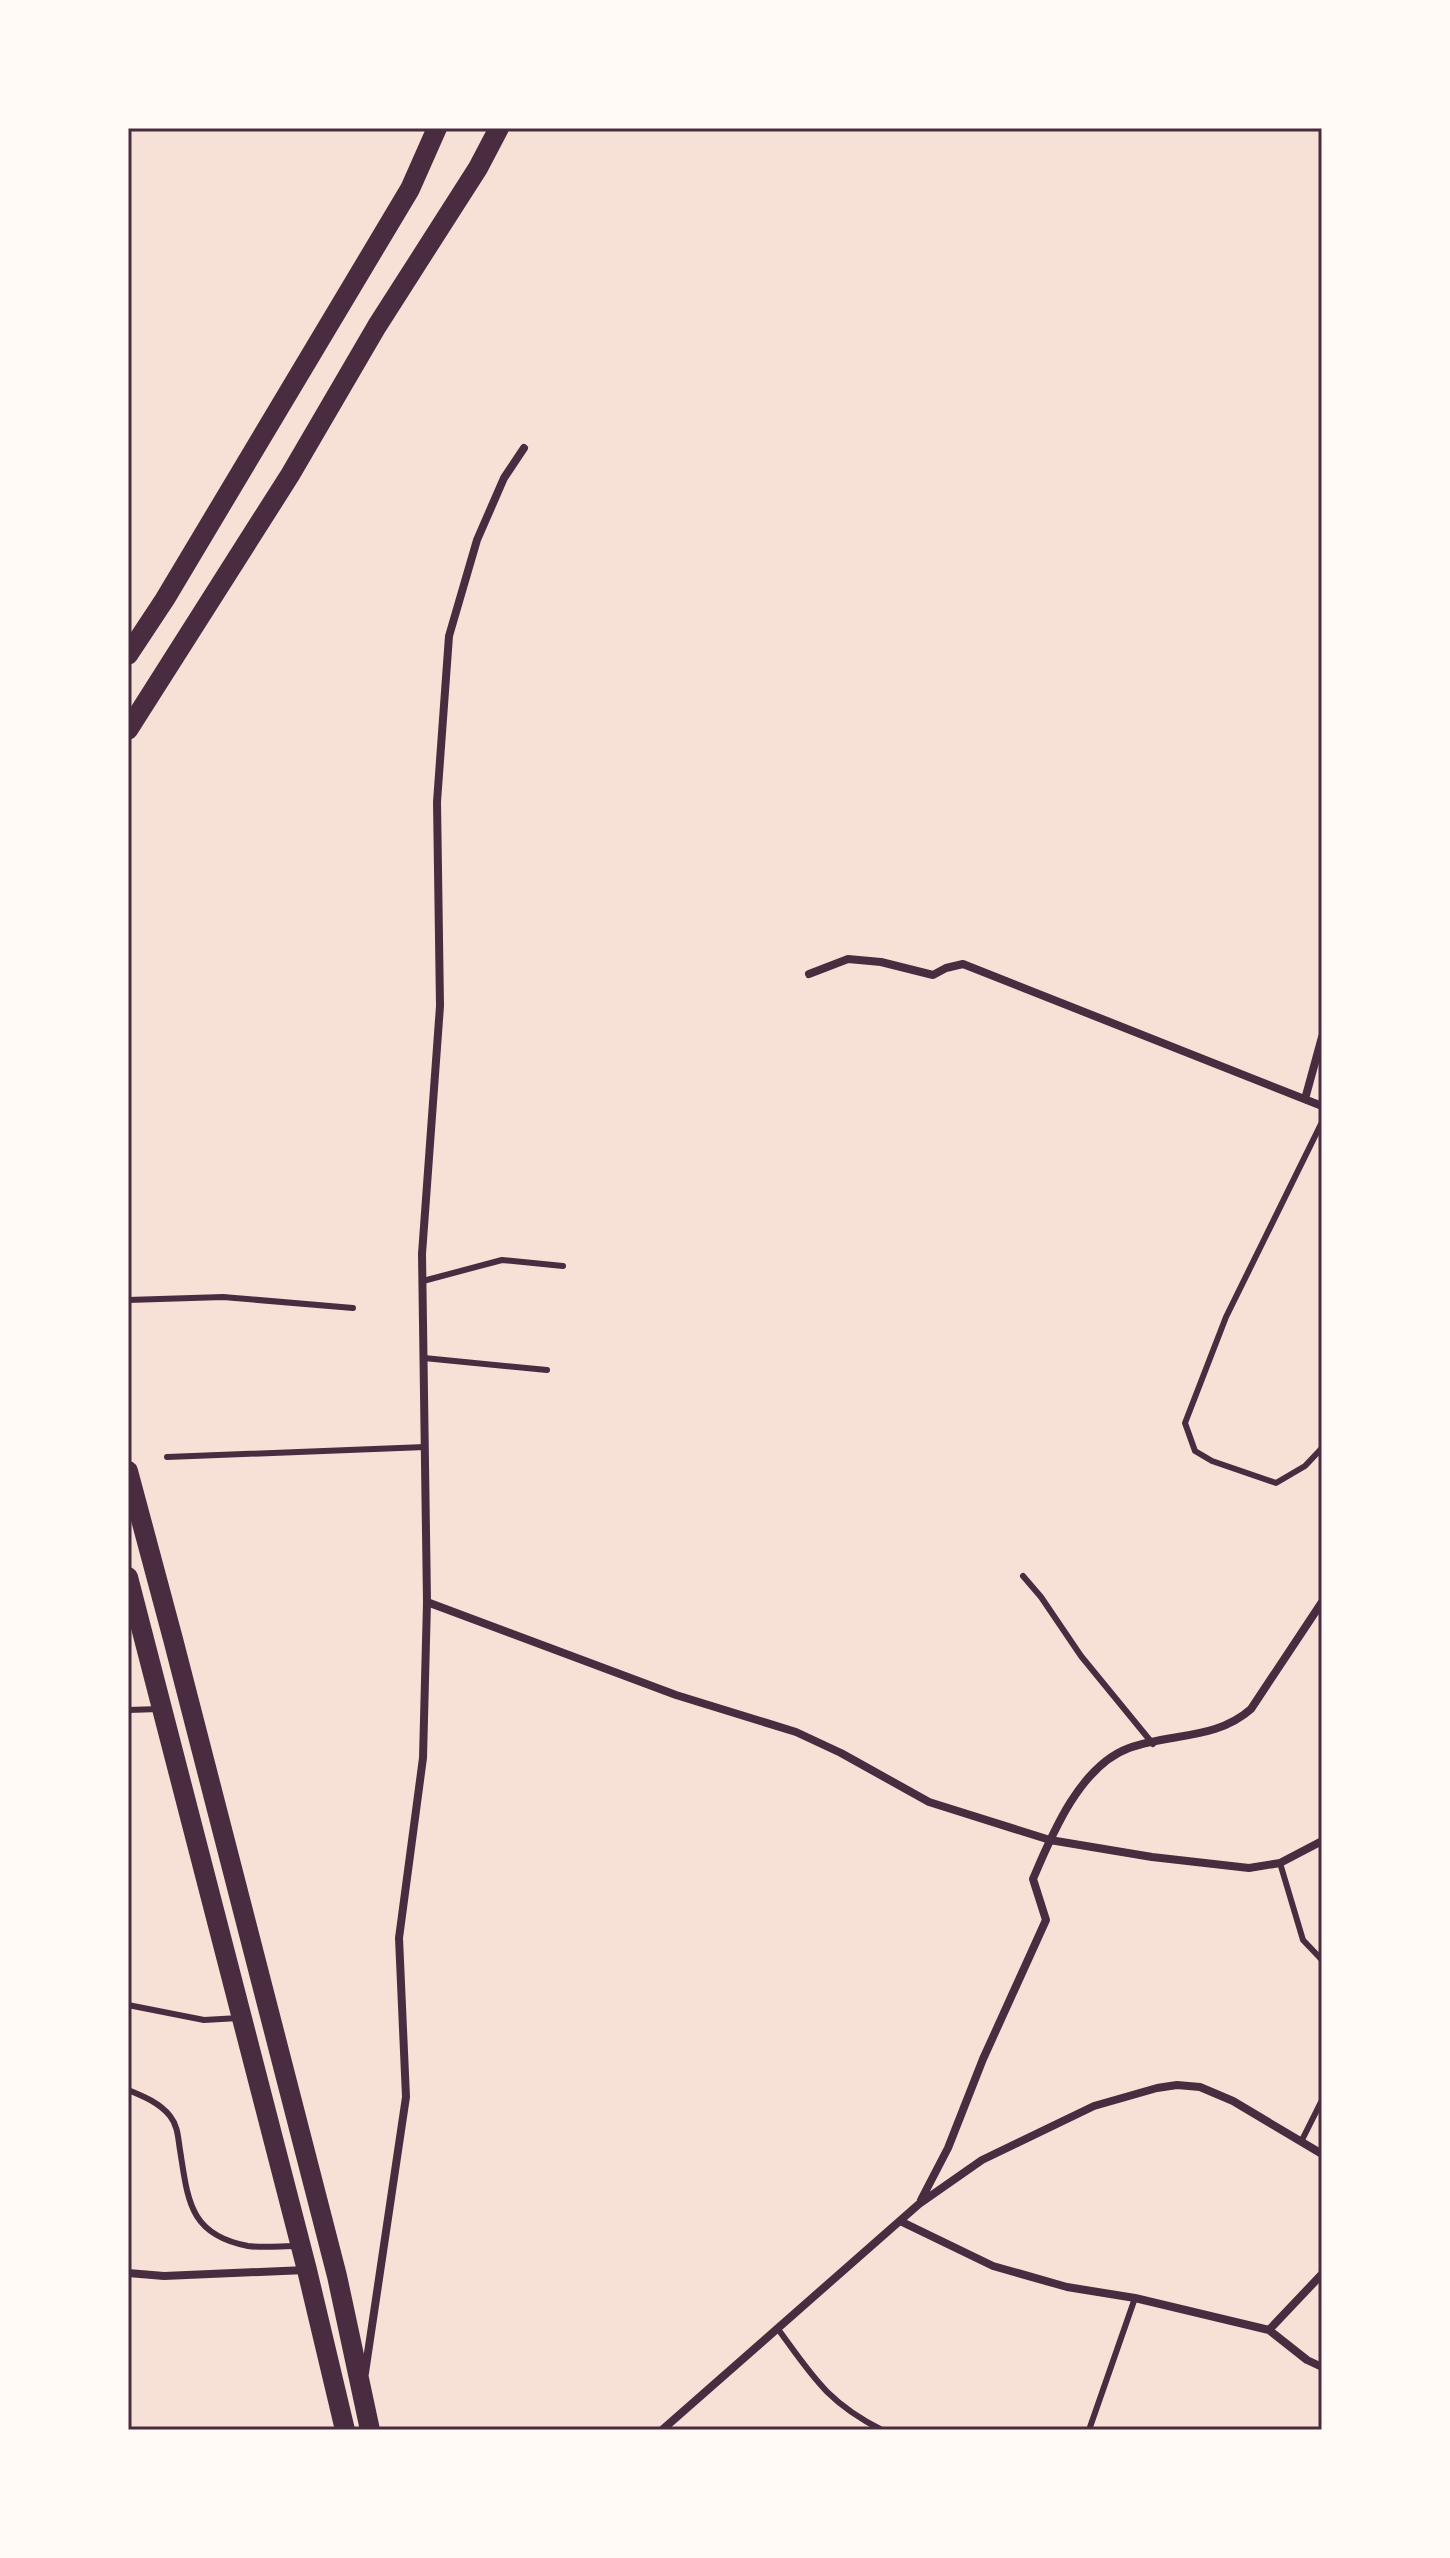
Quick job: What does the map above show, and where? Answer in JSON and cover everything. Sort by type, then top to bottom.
[{"type":"main road","points":[[128,655],[173,586],[410,189],[437,128]]},
{"type":"main road","points":[[128,730],[290,475],[377,326],[478,168],[499,128]]},
{"type":"main road","points":[[128,1471],[337,2276],[370,2430]]},
{"type":"main road","points":[[128,1577],[301,2246],[345,2430]]},
{"type":"street","points":[[362,2394],[406,2097],[399,1938],[423,1758],[427,1602],[422,1254],[440,1006],[437,802],[449,636],[477,540],[504,478],[524,448]]},
{"type":"street","points":[[809,974],[848,959],[881,962],[933,975],[963,964],[1322,1106]]},
{"type":"street","points":[[1305,1099],[1322,1037]]},
{"type":"street","points":[[427,1602],[676,1695],[796,1732],[929,1802],[1050,1840],[1152,1857],[1249,1868],[1280,1863],[1322,1841]]},
{"type":"street","points":[[919,2204],[948,2148],[983,2059],[1046,1920],[1033,1879],[1050,1840],[1088,1777],[1113,1756],[1131,1748],[1218,1730],[1237,1721],[1251,1709],[1322,1602]]},
{"type":"street","points":[[662,2430],[919,2204],[982,2160],[1094,2106],[1157,2088],[1177,2085],[1200,2087],[1233,2101],[1322,2154]]},
{"type":"street","points":[[900,2221],[993,2266],[1067,2287],[1135,2298],[1269,2330],[1307,2360],[1322,2367]]},
{"type":"street","points":[[128,2273],[164,2276],[307,2270]]},
{"type":"street","points":[[1269,2330],[1284,2318],[1322,2274]]},
{"type":"lane","points":[[1322,1122],[1226,1317],[1185,1423],[1195,1451],[1212,1461],[1276,1483],[1305,1466],[1322,1448]]},
{"type":"lane","points":[[423,1281],[502,1260],[563,1266]]},
{"type":"lane","points":[[128,1300],[223,1297],[353,1308]]},
{"type":"lane","points":[[424,1358],[547,1370]]},
{"type":"lane","points":[[167,1457],[425,1447]]},
{"type":"lane","points":[[1023,1576],[1081,1656],[1153,1744]]},
{"type":"lane","points":[[128,1710],[163,1709]]},
{"type":"lane","points":[[1280,1863],[1303,1940],[1322,1960]]},
{"type":"lane","points":[[128,2005],[204,2020],[242,2018]]},
{"type":"lane","points":[[128,2090],[157,2104],[170,2115],[177,2127],[186,2190],[199,2224],[213,2234],[248,2246],[301,2246]]},
{"type":"lane","points":[[1301,2142],[1322,2100]]},
{"type":"lane","points":[[1089,2430],[1135,2298]]},
{"type":"lane","points":[[778,2329],[825,2393],[852,2415],[882,2430]]}]
